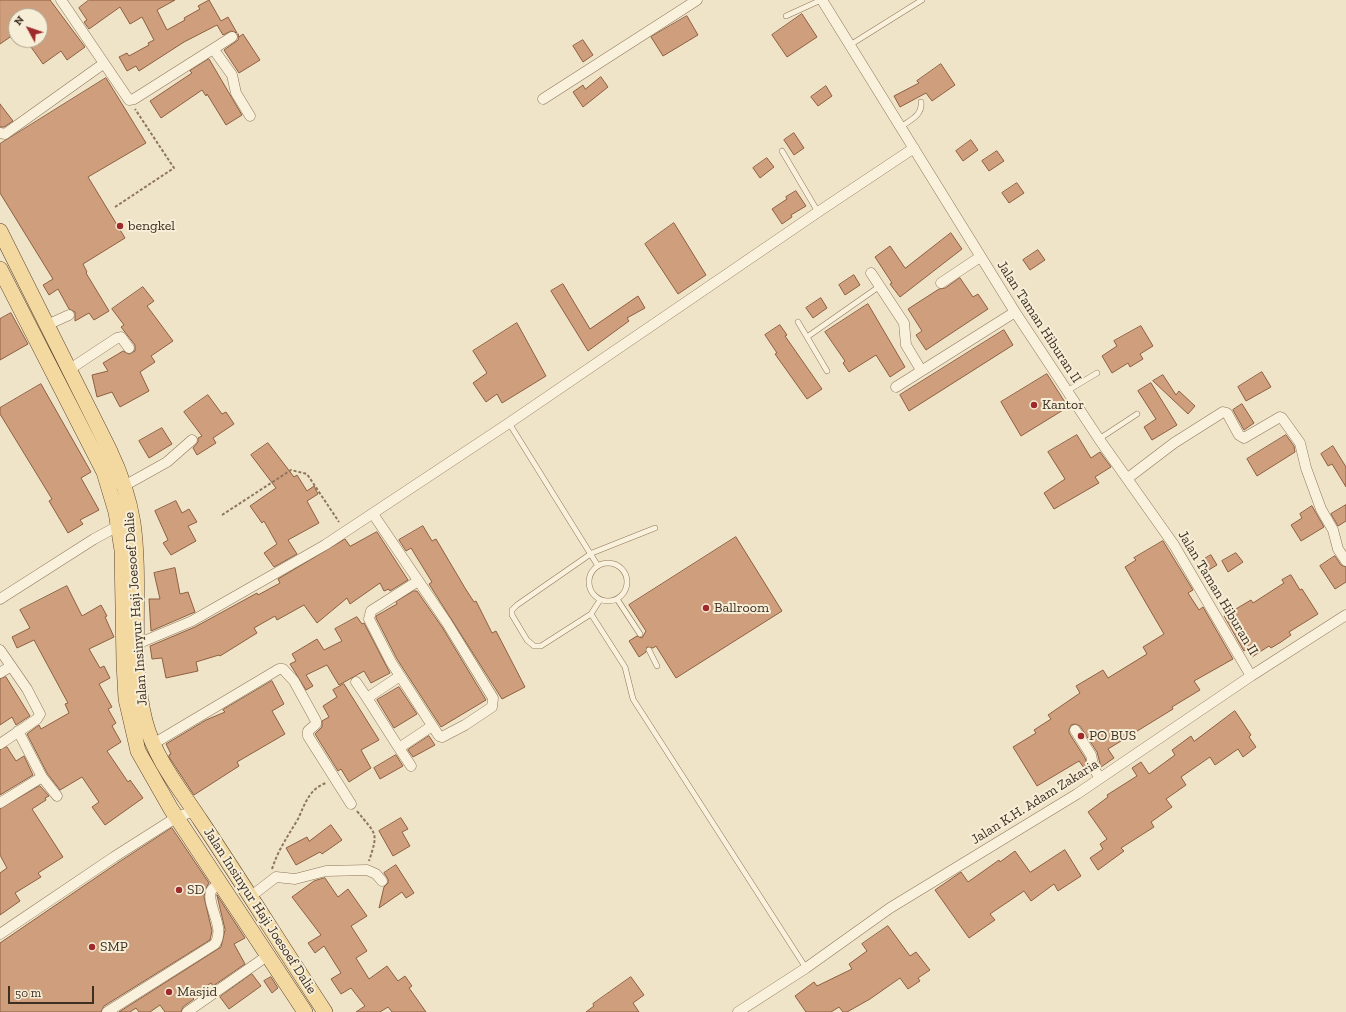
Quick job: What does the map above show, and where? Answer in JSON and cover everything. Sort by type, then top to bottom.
[{"type":"main road","name":"Jalan Insinyur Haji Joesoef Dalie","points":[[0,231],[109,449],[124,486],[133,524],[137,644],[141,700],[145,722],[153,744],[169,774],[324,1012]]},
{"type":"main road","name":"Jalan Insinyur Haji Joesoef Dalie","points":[[0,269],[104,472],[116,512],[122,550],[126,699],[138,751],[177,817],[305,1012]]},
{"type":"street","points":[[61,0],[103,64],[129,100],[134,99],[214,50],[232,37]]},
{"type":"street","points":[[543,99],[698,0]]},
{"type":"street","name":"Jalan Taman Hiburan II","points":[[821,0],[1015,312],[1067,392],[1128,478],[1184,561],[1251,676]]},
{"type":"street","points":[[214,50],[232,75],[236,93],[250,116]]},
{"type":"street","points":[[0,133],[5,134],[103,64]]},
{"type":"street","points":[[137,644],[192,621],[346,532],[914,148]]},
{"type":"street","points":[[941,283],[980,257]]},
{"type":"street","points":[[871,273],[904,323],[906,344],[921,370]]},
{"type":"street","points":[[896,387],[1015,312]]},
{"type":"street","points":[[47,325],[69,315]]},
{"type":"street","points":[[70,369],[117,338],[121,337],[129,348]]},
{"type":"street","points":[[1128,478],[1174,443],[1223,412],[1227,413],[1239,435],[1244,438],[1280,417],[1300,443],[1306,468],[1321,509],[1333,530],[1338,549],[1346,561]]},
{"type":"street","points":[[124,486],[167,462],[192,440]]},
{"type":"street","points":[[373,514],[447,622],[494,701],[492,707],[465,726],[442,737],[439,736],[432,726],[400,676],[371,626],[369,615],[377,607],[418,581]]},
{"type":"street","points":[[0,599],[94,539],[118,526]]},
{"type":"street","name":"Jalan K.H. Adam Zakaria","points":[[738,1012],[806,968],[890,908],[944,874],[1043,816],[1346,614]]},
{"type":"street","points":[[0,650],[27,689],[40,714],[37,719],[0,744]]},
{"type":"street","points":[[0,673],[11,666]]},
{"type":"street","points":[[153,744],[279,669],[283,669],[294,681],[317,723],[308,731],[308,736],[351,804]]},
{"type":"street","points":[[367,698],[400,676]]},
{"type":"street","points":[[356,682],[411,766]]},
{"type":"street","points":[[399,748],[432,726]]},
{"type":"street","points":[[1075,730],[1091,755],[1094,769],[1100,778]]},
{"type":"street","points":[[18,732],[42,777],[57,796]]},
{"type":"street","points":[[0,803],[42,777]]},
{"type":"street","points":[[0,934],[177,817],[194,811]]},
{"type":"street","points":[[250,897],[276,877],[295,879],[326,871],[367,870],[376,874],[382,881]]},
{"type":"street","points":[[107,1012],[215,944],[218,936],[217,922],[210,898],[211,892],[220,882]]},
{"type":"street","points":[[187,1012],[267,956]]},
{"type":"lane","points":[[786,16],[821,0]]},
{"type":"lane","points":[[850,45],[922,0]]},
{"type":"lane","points":[[901,127],[920,112],[922,107],[921,102]]},
{"type":"lane","points":[[782,151],[818,212]]},
{"type":"lane","points":[[807,337],[880,286]]},
{"type":"lane","points":[[798,322],[827,372]]},
{"type":"lane","points":[[1067,392],[1097,373]]},
{"type":"lane","points":[[1099,439],[1137,414]]},
{"type":"lane","points":[[509,423],[592,553],[598,566]]},
{"type":"lane","points":[[600,600],[591,614],[541,646],[534,646],[527,640],[512,615],[512,610],[518,605],[592,553],[655,528]]},
{"type":"lane","points":[[610,564],[616,565],[624,573],[627,584],[622,595],[618,599],[606,601],[595,597],[590,587],[591,575],[598,566],[610,564]]},
{"type":"lane","points":[[618,599],[640,634]]},
{"type":"lane","points":[[591,614],[625,667],[633,699],[806,968]]},
{"type":"lane","points":[[649,650],[657,666]]},
{"type":"path","points":[[115,207],[174,168],[129,100]]},
{"type":"path","points":[[222,515],[291,470],[307,474],[346,532]]},
{"type":"path","points":[[276,877],[272,868],[274,862],[307,799],[318,786],[336,779]]},
{"type":"path","points":[[351,804],[375,833],[376,840],[367,870]]},
{"type":"building","points":[[0,0],[50,0],[85,47],[67,60],[61,51],[43,64],[32,48],[48,48],[48,8],[8,8],[8,38],[0,44]]},
{"type":"building","points":[[89,0],[175,0],[157,10],[167,30],[185,20],[184,18],[200,9],[198,6],[209,0],[221,21],[228,17],[237,33],[231,31],[223,35],[217,25],[184,42],[139,71],[136,66],[127,71],[119,57],[127,53],[129,56],[149,45],[148,43],[154,40],[142,17],[130,24],[120,7],[89,29],[84,22],[87,20],[79,8]]},
{"type":"building","points":[[802,14],[817,37],[787,57],[772,35]]},
{"type":"building","points":[[687,16],[698,35],[663,56],[651,37]]},
{"type":"building","points":[[238,34],[239,37],[243,34],[260,60],[239,73],[224,50],[238,40]]},
{"type":"building","points":[[583,40],[593,55],[583,62],[573,46]]},
{"type":"building","points":[[209,59],[242,115],[226,125],[207,94],[206,96],[202,90],[161,118],[150,101],[192,73],[190,71]]},
{"type":"building","points":[[941,64],[955,85],[932,101],[926,93],[900,107],[894,96],[919,83],[917,81]]},
{"type":"building","points":[[601,77],[608,87],[583,107],[573,92],[583,85],[585,89]]},
{"type":"building","points":[[106,78],[146,143],[88,177],[125,238],[83,264],[87,272],[86,273],[109,311],[94,320],[89,313],[75,321],[75,312],[69,309],[58,289],[49,295],[43,285],[53,279],[0,193],[0,144]]},
{"type":"building","points":[[826,86],[832,96],[818,106],[811,97]]},
{"type":"building","points":[[0,104],[13,121],[4,127],[0,127]]},
{"type":"building","points":[[794,133],[804,148],[794,155],[784,140]]},
{"type":"building","points":[[971,140],[978,150],[963,161],[956,151]]},
{"type":"building","points":[[997,151],[1004,161],[989,171],[982,161]]},
{"type":"building","points":[[767,158],[774,167],[760,178],[753,168]]},
{"type":"building","points":[[1017,183],[1024,193],[1009,203],[1002,193]]},
{"type":"building","points":[[796,191],[806,206],[791,215],[792,217],[782,224],[772,209]]},
{"type":"building","points":[[674,223],[706,275],[678,294],[645,244]]},
{"type":"building","points":[[951,233],[962,249],[900,297],[890,284],[892,283],[875,257],[890,246],[905,268]]},
{"type":"building","points":[[1038,250],[1045,260],[1030,270],[1023,260]]},
{"type":"building","points":[[854,275],[860,285],[845,295],[839,285]]},
{"type":"building","points":[[960,278],[973,297],[978,294],[988,309],[926,350],[916,335],[922,331],[908,309],[939,289],[945,288]]},
{"type":"building","points":[[563,284],[590,329],[638,296],[645,308],[627,318],[629,321],[588,351],[551,291]]},
{"type":"building","points":[[143,287],[154,301],[147,306],[173,341],[151,356],[155,362],[140,372],[149,391],[120,407],[112,392],[97,397],[92,375],[108,371],[103,363],[123,351],[129,354],[135,351],[135,345],[121,327],[124,325],[112,309]]},
{"type":"building","points":[[821,298],[827,308],[813,318],[806,308]]},
{"type":"building","points":[[868,304],[905,367],[890,377],[876,355],[849,372],[843,363],[845,361],[825,332]]},
{"type":"building","points":[[11,313],[28,344],[0,360],[0,319]]},
{"type":"building","points":[[517,323],[546,376],[502,403],[497,394],[486,402],[473,383],[487,373],[473,351]]},
{"type":"building","points":[[780,325],[787,335],[785,336],[822,389],[807,399],[775,354],[777,353],[765,335]]},
{"type":"building","points":[[1141,326],[1153,346],[1140,354],[1143,359],[1130,367],[1128,363],[1112,373],[1102,356],[1117,346],[1114,341]]},
{"type":"building","points":[[1004,330],[1013,345],[909,411],[900,395]]},
{"type":"building","points":[[1262,372],[1271,387],[1246,401],[1238,387]]},
{"type":"building","name":"Kantor","points":[[1047,374],[1068,407],[1021,436],[1001,402]]},
{"type":"building","points":[[1163,375],[1176,395],[1179,391],[1195,406],[1188,414],[1153,381]]},
{"type":"building","points":[[1151,383],[1177,425],[1152,440],[1144,427],[1156,419],[1138,391]]},
{"type":"building","points":[[41,384],[91,472],[81,478],[99,510],[80,520],[83,524],[68,533],[49,501],[52,499],[0,414],[0,408]]},
{"type":"building","points":[[208,395],[222,414],[226,412],[234,424],[213,438],[216,443],[197,455],[193,448],[198,442],[198,438],[202,436],[184,412]]},
{"type":"building","points":[[1242,404],[1254,423],[1244,430],[1233,410]]},
{"type":"building","points":[[162,428],[172,444],[149,458],[139,441]]},
{"type":"building","points":[[1077,435],[1091,458],[1100,452],[1111,467],[1095,477],[1099,483],[1054,509],[1044,493],[1065,479],[1048,452]]},
{"type":"building","points":[[1286,435],[1294,446],[1295,452],[1257,476],[1247,459]]},
{"type":"building","points":[[268,443],[294,477],[297,475],[307,491],[314,486],[318,494],[307,501],[319,523],[288,540],[297,554],[274,567],[264,553],[277,544],[264,521],[262,523],[250,506],[276,488],[251,455]]},
{"type":"building","points":[[1333,446],[1346,467],[1346,487],[1332,464],[1328,466],[1321,454]]},
{"type":"building","points":[[176,501],[182,513],[189,509],[197,522],[188,526],[196,541],[171,555],[163,543],[168,540],[155,511]]},
{"type":"building","points":[[1346,505],[1346,521],[1338,526],[1331,514]]},
{"type":"building","points":[[1312,506],[1324,527],[1301,541],[1291,525],[1302,518],[1300,514]]},
{"type":"building","points":[[423,526],[432,541],[436,539],[474,602],[476,601],[492,633],[496,631],[525,687],[502,699],[429,584],[432,582],[411,548],[406,551],[399,540]]},
{"type":"building","points":[[377,532],[408,580],[390,591],[389,589],[384,591],[380,583],[350,604],[347,598],[317,623],[304,605],[277,620],[275,616],[254,628],[257,633],[220,656],[219,655],[196,662],[198,671],[166,678],[162,658],[152,659],[150,646],[195,627],[257,593],[258,595],[280,583],[278,579],[345,539],[350,546]]},
{"type":"building","name":"Ballroom","points":[[736,537],[782,611],[676,678],[656,646],[653,648],[647,647],[646,652],[639,657],[629,641],[637,636],[642,638],[646,631],[629,605]]},
{"type":"building","points":[[1163,541],[1193,590],[1188,593],[1199,610],[1203,607],[1233,659],[1194,681],[1200,690],[1172,707],[1173,709],[1108,749],[1114,758],[1101,767],[1097,752],[1080,726],[1075,724],[1071,725],[1069,733],[1085,758],[1090,774],[1089,775],[1079,761],[1037,786],[1013,747],[1036,733],[1034,730],[1051,719],[1048,715],[1080,693],[1076,686],[1103,670],[1108,678],[1147,654],[1143,647],[1164,634],[1125,567],[1136,560],[1134,558]]},
{"type":"building","points":[[1236,553],[1243,562],[1228,572],[1222,561]]},
{"type":"building","points":[[1211,555],[1217,565],[1207,571],[1201,561]]},
{"type":"building","points":[[1335,556],[1341,565],[1346,567],[1346,582],[1335,589],[1320,566]]},
{"type":"building","points":[[175,568],[180,594],[188,592],[195,612],[151,631],[149,599],[160,599],[154,573]]},
{"type":"building","points":[[1291,575],[1318,614],[1289,632],[1291,635],[1281,642],[1271,648],[1269,646],[1252,657],[1247,649],[1244,651],[1224,616],[1251,600],[1253,603],[1284,583],[1282,580]]},
{"type":"building","points":[[67,586],[82,616],[101,605],[107,616],[105,617],[114,637],[89,649],[100,668],[104,666],[110,678],[99,684],[112,707],[108,709],[116,723],[112,726],[121,742],[107,751],[128,782],[130,780],[143,798],[105,825],[92,807],[99,802],[82,777],[60,790],[47,773],[27,734],[39,725],[41,729],[69,713],[65,704],[68,703],[34,640],[17,648],[12,637],[30,628],[20,610]]},
{"type":"building","points":[[414,591],[417,591],[442,627],[486,700],[441,727],[397,659],[376,618],[376,616],[397,604],[396,602]]},
{"type":"building","points":[[357,617],[362,624],[364,623],[390,673],[371,683],[364,671],[339,685],[327,665],[306,675],[313,686],[306,690],[290,664],[296,661],[292,654],[317,639],[324,650],[342,641],[335,629]]},
{"type":"building","points":[[6,677],[30,716],[16,725],[12,717],[0,725],[0,679]]},
{"type":"building","points":[[272,681],[284,704],[272,711],[285,734],[237,762],[239,766],[194,795],[169,757],[171,754],[166,744],[206,720],[225,712],[223,710]]},
{"type":"building","points":[[344,684],[379,740],[361,750],[371,768],[349,782],[341,769],[338,771],[315,734],[322,727],[322,721],[329,717],[323,706],[337,697],[333,690]]},
{"type":"building","points":[[399,687],[417,714],[394,728],[377,700]]},
{"type":"building","points":[[1235,711],[1251,735],[1249,737],[1256,747],[1243,757],[1238,749],[1215,765],[1210,757],[1181,777],[1186,785],[1166,799],[1172,807],[1151,822],[1154,827],[1121,848],[1124,851],[1098,870],[1090,858],[1103,849],[1100,844],[1107,839],[1088,812],[1108,797],[1107,795],[1137,776],[1132,768],[1141,762],[1149,774],[1175,755],[1172,750],[1191,736],[1194,741]]},
{"type":"building","points":[[429,736],[435,745],[413,757],[408,750]]},
{"type":"building","points":[[7,747],[16,761],[24,756],[33,775],[0,795],[0,750]]},
{"type":"building","points":[[396,755],[403,766],[380,779],[374,768]]},
{"type":"building","points":[[40,786],[49,796],[45,798],[46,800],[32,809],[63,857],[38,873],[41,877],[15,893],[20,901],[0,915],[0,873],[7,868],[0,855],[0,809]]},
{"type":"building","points":[[401,818],[408,829],[402,832],[410,846],[393,856],[379,831]]},
{"type":"building","points":[[331,825],[342,840],[322,854],[320,852],[296,865],[286,848],[307,837],[309,841]]},
{"type":"building","name":"SMP","points":[[172,828],[209,883],[205,890],[204,897],[212,931],[210,940],[104,1006],[101,1012],[0,1012],[0,943]]},
{"type":"building","points":[[1065,850],[1081,876],[1058,891],[1054,884],[1031,901],[1024,891],[990,914],[995,920],[969,938],[935,890],[961,872],[968,882],[999,860],[1000,862],[1015,851],[1030,872]]},
{"type":"building","points":[[396,865],[414,893],[406,898],[402,892],[379,908],[384,887],[388,883],[388,879],[384,873]]},
{"type":"building","points":[[325,878],[338,897],[348,889],[367,916],[351,926],[367,951],[356,958],[369,979],[387,966],[398,981],[405,976],[412,986],[409,988],[426,1012],[392,1012],[388,1007],[380,1012],[356,1012],[365,1006],[351,988],[341,994],[331,979],[341,973],[324,946],[315,953],[308,943],[321,935],[292,897],[314,881]]},
{"type":"building","points":[[217,895],[245,938],[234,944],[245,964],[213,986],[211,983],[191,996],[194,999],[183,1007],[181,1012],[165,1012],[160,1005],[150,1012],[139,1012],[136,1008],[130,1012],[119,1012],[221,947],[225,930]]},
{"type":"building","points":[[888,926],[910,956],[916,952],[930,970],[918,978],[920,981],[908,989],[900,978],[870,999],[847,1012],[843,1012],[839,1007],[831,1012],[806,1012],[795,996],[814,982],[817,986],[852,969],[849,964],[867,951],[862,944]]},
{"type":"building","points":[[252,974],[261,986],[229,1009],[220,997]]},
{"type":"building","points":[[271,977],[278,988],[272,993],[264,981]]},
{"type":"building","points":[[631,977],[644,995],[633,1003],[639,1012],[586,1012],[594,1006],[593,1004]]},
{"type":"place","name":"bengkel","points":[[120,226]]},
{"type":"place","name":"Kantor","points":[[1034,405]]},
{"type":"place","name":"Ballroom","points":[[706,608]]},
{"type":"place","name":"PO BUS","points":[[1081,736]]},
{"type":"place","name":"SD","points":[[179,890]]},
{"type":"place","name":"SMP","points":[[92,947]]},
{"type":"place","name":"Masjid","points":[[169,992]]}]
